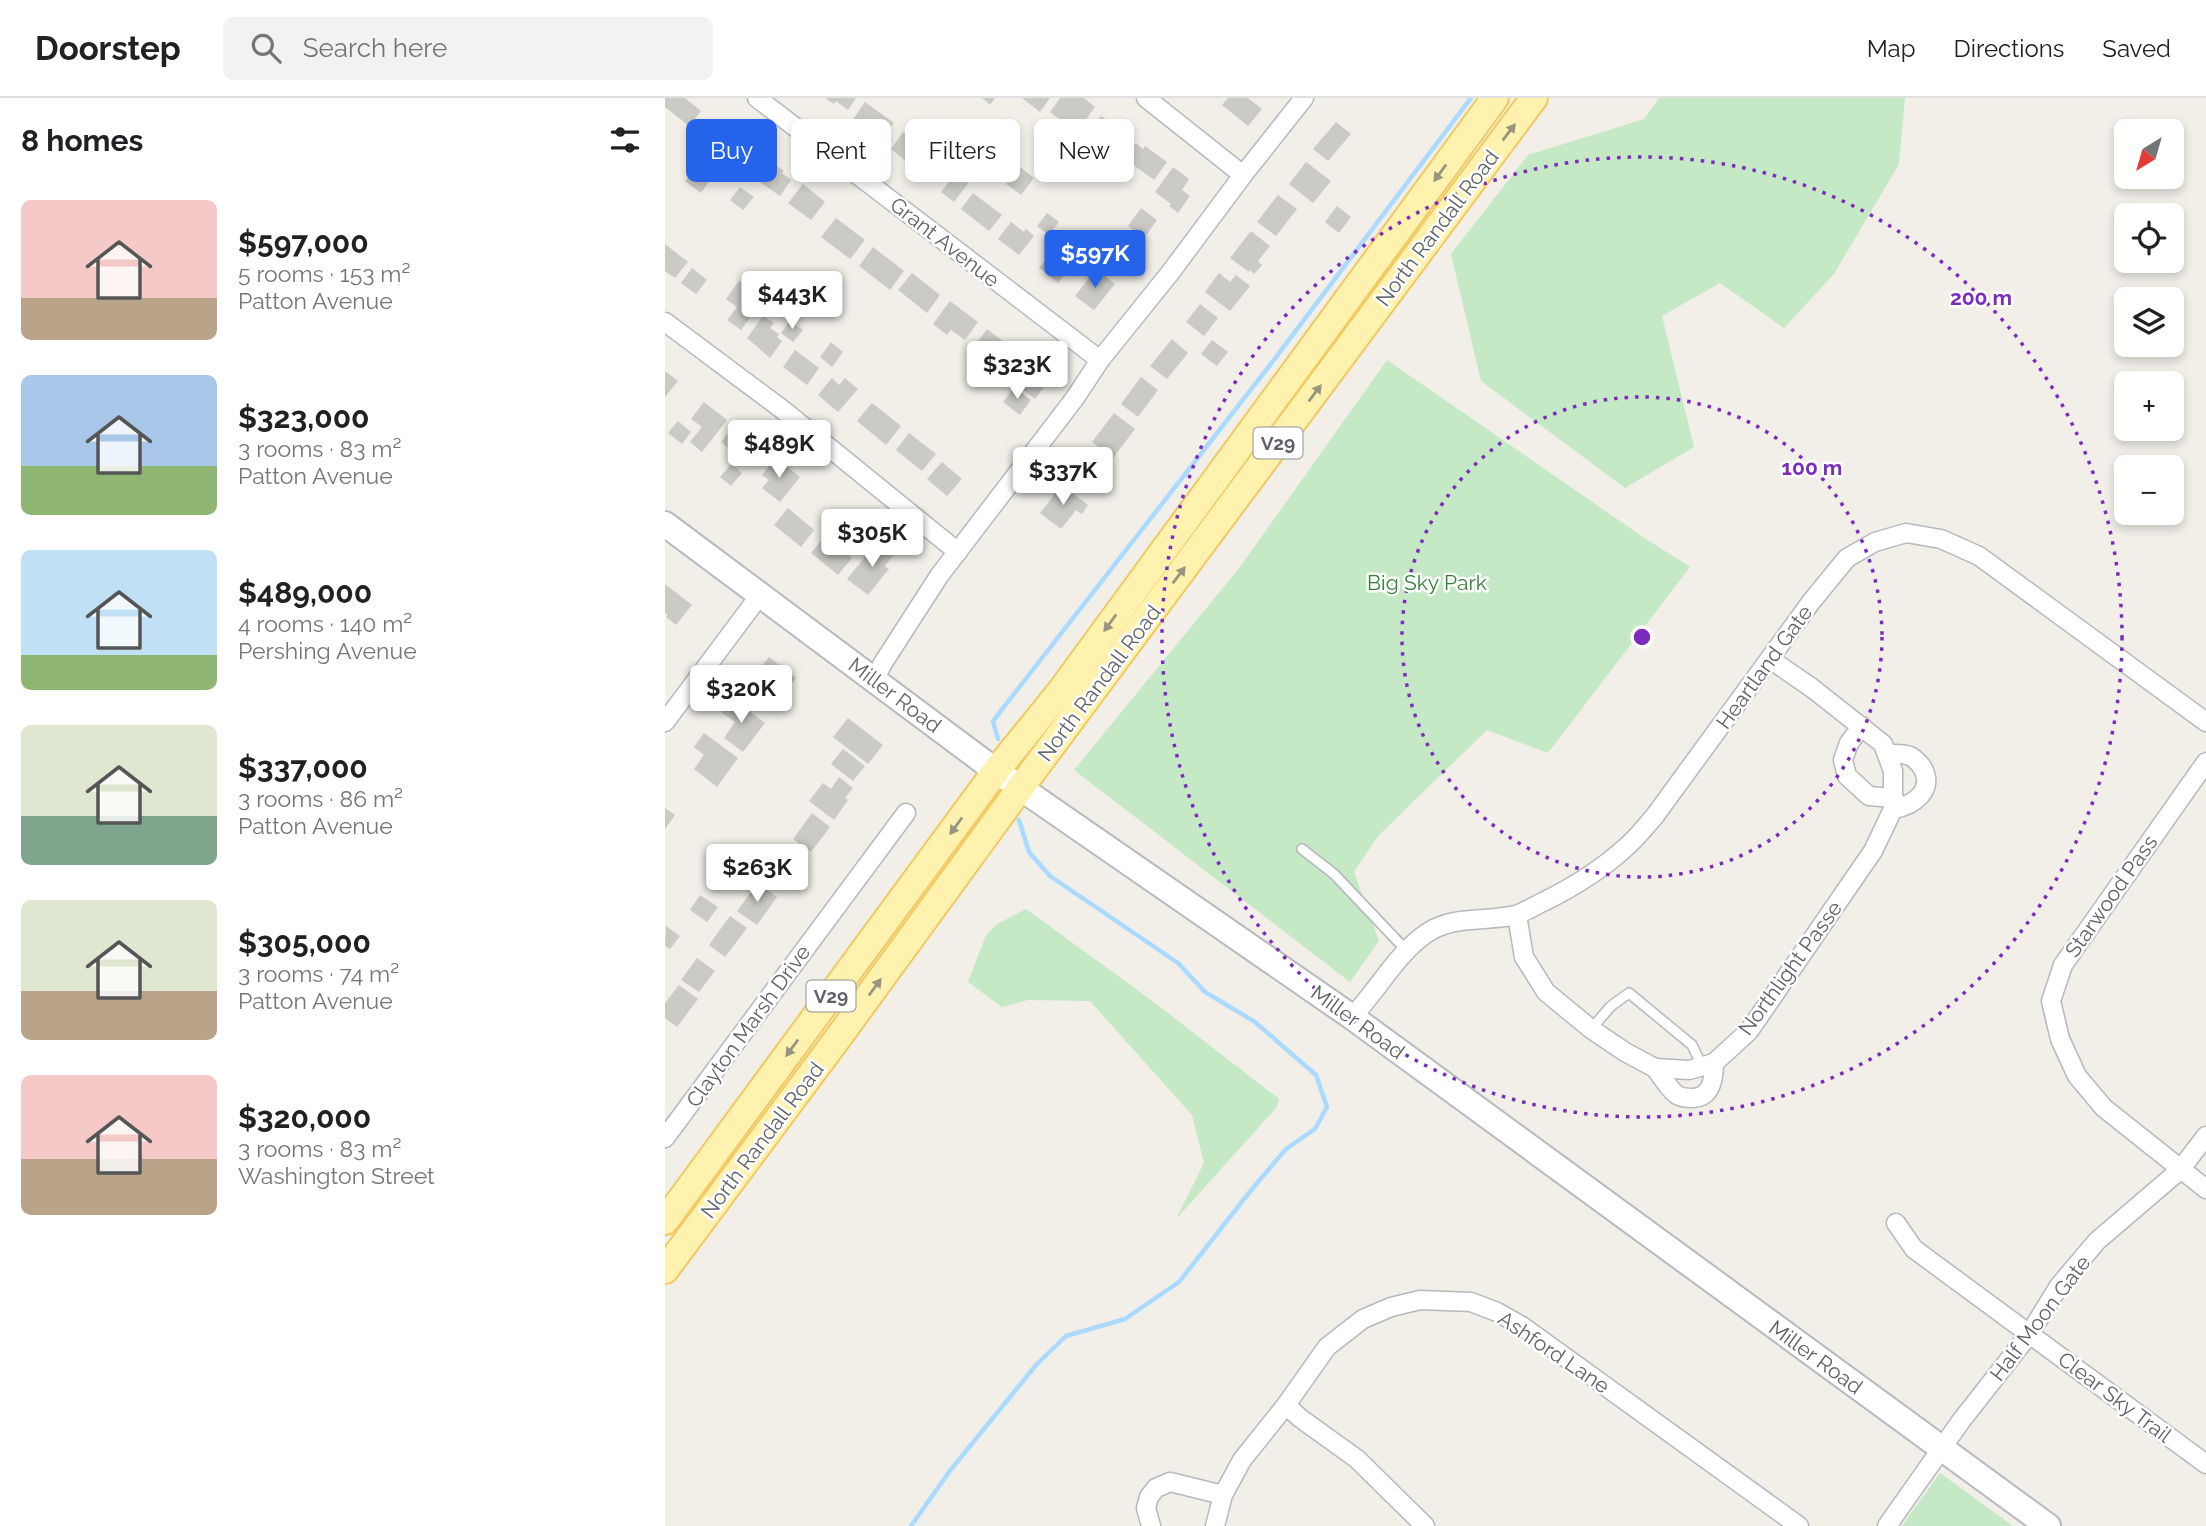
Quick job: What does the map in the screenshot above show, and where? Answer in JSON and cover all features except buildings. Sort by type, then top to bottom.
[{"type":"main road","name":"North Randall Road","points":[[665,1221],[996,771],[1060,692],[1495,98]]},
{"type":"main road","name":"North Randall Road","points":[[665,1270],[1534,98]]},
{"type":"street","name":"Grant Avenue","points":[[757,98],[1100,360]]},
{"type":"street","points":[[1146,98],[1243,175]]},
{"type":"street","points":[[874,680],[939,576],[1100,360],[1304,98]]},
{"type":"street","points":[[665,322],[783,410],[958,551]]},
{"type":"street","name":"Miller Road","points":[[665,524],[996,771],[1352,1017],[2048,1526]]},
{"type":"street","name":"Heartland Gate","points":[[1352,1017],[1371,998],[1406,950],[1429,932],[1447,924],[1517,915],[1564,891],[1626,848],[1654,817],[1811,602],[1847,558],[1875,542],[1906,533],[1941,538],[1979,556],[2206,722]]},
{"type":"street","points":[[665,722],[760,595]]},
{"type":"street","points":[[1770,659],[1883,744],[1893,771],[1894,804]]},
{"type":"street","points":[[1862,726],[1849,743],[1843,760],[1847,776],[1869,796],[1906,807],[1924,791],[1926,776],[1921,765],[1912,756],[1887,754]]},
{"type":"street","name":"Starwood Pass","points":[[2206,762],[2063,965],[2051,1001],[2060,1039],[2077,1076],[2104,1108],[2206,1189]]},
{"type":"street","name":"Northlight Passe","points":[[1708,1065],[1749,1031],[1874,851],[1894,804]]},
{"type":"street","name":"Clayton Marsh Drive","points":[[665,1138],[906,813]]},
{"type":"street","points":[[1517,915],[1524,957],[1546,992],[1591,1029],[1655,1068],[1681,1097],[1704,1095],[1714,1079],[1708,1065],[1689,1070],[1655,1068]]},
{"type":"street","name":"Half Moon Gate","points":[[1887,1526],[1961,1421],[2030,1333],[2059,1286],[2097,1241],[2180,1170],[2206,1136]]},
{"type":"street","name":"Clear Sky Trail","points":[[1895,1223],[1914,1249],[2206,1464]]},
{"type":"street","name":"Ashford Lane","points":[[1215,1526],[1223,1495],[1242,1460],[1286,1405],[1327,1347],[1363,1319],[1391,1307],[1420,1300],[1471,1302],[1497,1311],[1522,1326],[1799,1526]]},
{"type":"street","points":[[1286,1405],[1357,1459],[1425,1526]]},
{"type":"street","points":[[1151,1526],[1146,1508],[1149,1497],[1156,1488],[1170,1482],[1223,1495]]},
{"type":"lane","points":[[1302,849],[1334,874],[1406,950]]},
{"type":"lane","points":[[1591,1029],[1611,1006],[1629,993],[1692,1045],[1708,1065]]},
{"type":"green space","points":[[1659,98],[1905,98],[1899,164],[1834,274],[1784,328],[1720,283],[1662,316],[1694,447],[1625,488],[1481,381],[1451,254],[1528,155],[1644,119]]},
{"type":"green space","name":"Big Sky Park","points":[[1387,360],[1690,567],[1548,753],[1487,730],[1378,836],[1354,872],[1379,941],[1350,982],[1074,770],[1240,567]]},
{"type":"green space","points":[[1026,909],[1151,1000],[1279,1099],[1276,1108],[1176,1219],[1204,1163],[1192,1115],[1090,1001],[1028,1000],[1002,1007],[968,982],[986,935],[997,924]]},
{"type":"green space","points":[[1940,1473],[2013,1526],[1902,1526]]},
{"type":"waterway","points":[[998,739],[993,721],[1270,365],[1471,98]]},
{"type":"waterway","points":[[911,1526],[949,1472],[1036,1365],[1066,1336],[1125,1319],[1179,1282],[1286,1149],[1315,1129],[1327,1107],[1316,1075],[1255,1022],[1205,992],[1178,963],[1050,876],[1029,852],[1019,820]]}]
